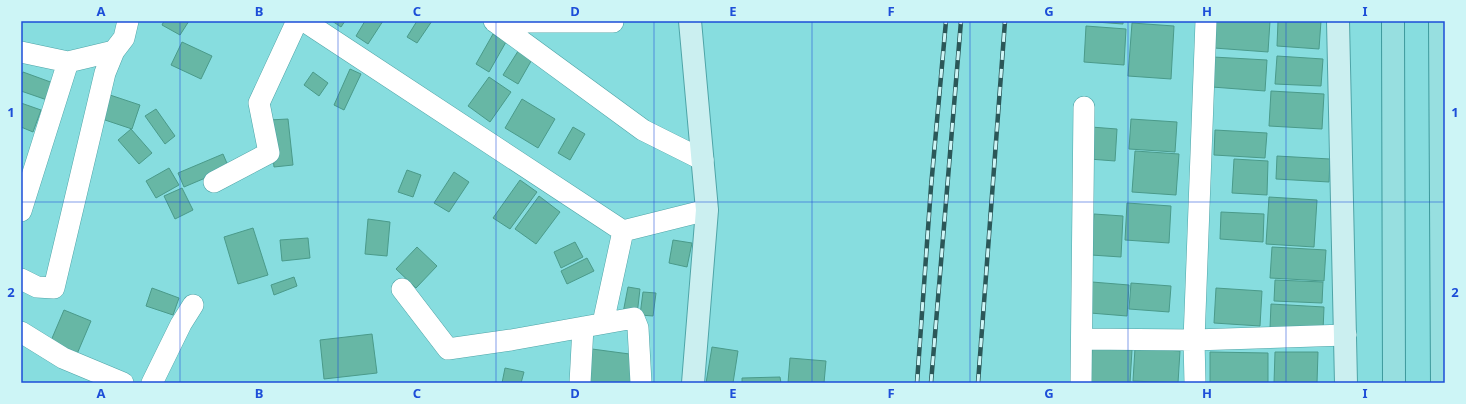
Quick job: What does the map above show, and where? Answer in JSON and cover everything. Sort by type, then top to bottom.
[{"type":"main road","points":[[1393,21],[1394,383]]},
{"type":"main road","points":[[1440,21],[1442,383]]},
{"type":"street","points":[[21,279],[38,287],[54,288],[105,73],[114,51],[124,38],[128,21]]},
{"type":"street","points":[[214,182],[269,153],[259,103],[297,21]]},
{"type":"street","points":[[304,21],[623,231],[707,210]]},
{"type":"street","points":[[495,21],[643,130],[703,160]]},
{"type":"street","points":[[495,21],[613,22]]},
{"type":"street","points":[[690,21],[707,210],[693,383]]},
{"type":"street","points":[[1195,383],[1194,340],[1206,21]]},
{"type":"street","points":[[1338,21],[1346,383]]},
{"type":"street","points":[[21,52],[68,62],[114,51]]},
{"type":"street","points":[[21,211],[68,62]]},
{"type":"street","points":[[1081,383],[1084,107]]},
{"type":"street","points":[[603,323],[623,231]]},
{"type":"street","points":[[402,289],[448,349],[511,340],[634,318],[638,328],[641,383]]},
{"type":"street","points":[[152,383],[181,324],[193,306]]},
{"type":"street","points":[[580,383],[583,327]]},
{"type":"street","points":[[21,332],[63,358],[123,383]]},
{"type":"street","points":[[1082,339],[1194,340],[1346,335]]},
{"type":"building","points":[[164,21],[189,21],[180,35],[162,25]]},
{"type":"building","points":[[332,21],[345,21],[341,27]]},
{"type":"building","points":[[365,21],[383,21],[368,44],[356,36]]},
{"type":"building","points":[[417,21],[432,21],[417,43],[407,37]]},
{"type":"building","points":[[1082,21],[1123,21],[1123,24]]},
{"type":"building","points":[[1216,21],[1270,21],[1268,52],[1214,48]]},
{"type":"building","points":[[1278,21],[1321,21],[1319,49],[1277,46]]},
{"type":"building","points":[[1132,23],[1174,26],[1171,79],[1128,76]]},
{"type":"building","points":[[1086,26],[1126,29],[1124,65],[1084,62]]},
{"type":"building","points":[[493,34],[506,42],[489,72],[476,64]]},
{"type":"building","points":[[182,42],[212,56],[201,79],[171,65]]},
{"type":"building","points":[[520,48],[534,56],[518,84],[503,75]]},
{"type":"building","points":[[1277,56],[1323,59],[1321,86],[1275,84]]},
{"type":"building","points":[[1213,57],[1267,60],[1265,91],[1212,87]]},
{"type":"building","points":[[350,69],[361,74],[344,110],[334,105]]},
{"type":"building","points":[[23,72],[56,84],[50,101],[21,91],[21,77]]},
{"type":"building","points":[[313,72],[328,83],[319,96],[304,85]]},
{"type":"building","points":[[489,77],[511,92],[490,122],[468,106]]},
{"type":"building","points":[[1271,91],[1324,94],[1322,129],[1269,126]]},
{"type":"building","points":[[107,94],[140,105],[132,129],[99,118]]},
{"type":"building","points":[[522,99],[555,119],[538,148],[505,128]]},
{"type":"building","points":[[21,103],[41,110],[33,132],[21,127]]},
{"type":"building","points":[[156,109],[175,136],[165,144],[145,116]]},
{"type":"building","points":[[288,119],[293,165],[274,167],[269,120]]},
{"type":"building","points":[[1131,119],[1177,122],[1175,152],[1129,149]]},
{"type":"building","points":[[573,127],[585,134],[570,160],[558,153]]},
{"type":"building","points":[[1091,127],[1117,129],[1115,161],[1089,159]]},
{"type":"building","points":[[131,129],[152,153],[139,164],[118,140]]},
{"type":"building","points":[[1215,130],[1267,133],[1265,158],[1214,155]]},
{"type":"building","points":[[1135,151],[1179,154],[1176,195],[1132,192]]},
{"type":"building","points":[[223,154],[229,168],[184,187],[178,173]]},
{"type":"building","points":[[1277,156],[1330,159],[1329,182],[1276,179]]},
{"type":"building","points":[[1234,159],[1268,161],[1267,195],[1232,193]]},
{"type":"building","points":[[169,168],[179,185],[156,198],[146,181]]},
{"type":"building","points":[[407,170],[421,175],[413,197],[398,192]]},
{"type":"building","points":[[454,172],[469,182],[449,212],[434,203]]},
{"type":"building","points":[[520,180],[537,192],[510,229],[493,218]]},
{"type":"building","points":[[182,188],[193,210],[175,219],[164,196]]},
{"type":"building","points":[[539,196],[560,212],[536,244],[515,229]]},
{"type":"building","points":[[1269,197],[1317,200],[1314,247],[1266,244]]},
{"type":"building","points":[[1127,203],[1171,206],[1169,243],[1125,240]]},
{"type":"building","points":[[1221,212],[1264,214],[1263,242],[1220,239]]},
{"type":"building","points":[[1094,214],[1123,216],[1121,257],[1091,255]]},
{"type":"building","points":[[368,219],[390,222],[387,256],[365,254]]},
{"type":"building","points":[[253,228],[268,275],[238,284],[224,237]]},
{"type":"building","points":[[308,238],[310,258],[282,261],[280,240]]},
{"type":"building","points":[[673,240],[692,243],[687,267],[669,263]]},
{"type":"building","points":[[575,242],[583,257],[561,268],[554,252]]},
{"type":"building","points":[[417,247],[437,266],[416,288],[396,269]]},
{"type":"building","points":[[1272,247],[1326,250],[1324,281],[1270,278]]},
{"type":"building","points":[[587,258],[594,271],[567,284],[561,271]]},
{"type":"building","points":[[294,277],[297,286],[274,295],[271,285]]},
{"type":"building","points":[[1275,280],[1323,282],[1322,303],[1274,301]]},
{"type":"building","points":[[1092,282],[1129,285],[1127,316],[1090,313]]},
{"type":"building","points":[[1131,283],[1171,286],[1169,312],[1129,309]]},
{"type":"building","points":[[628,287],[640,289],[637,315],[623,313]]},
{"type":"building","points":[[152,288],[179,298],[173,315],[146,306]]},
{"type":"building","points":[[1216,288],[1262,291],[1260,326],[1214,323]]},
{"type":"building","points":[[643,292],[656,293],[653,316],[640,315]]},
{"type":"building","points":[[1271,304],[1324,307],[1323,331],[1270,328]]},
{"type":"building","points":[[64,310],[91,321],[77,354],[50,343]]},
{"type":"building","points":[[372,334],[377,373],[324,379],[320,340]]},
{"type":"building","points":[[712,347],[738,351],[733,383],[706,383]]},
{"type":"building","points":[[1092,348],[1132,350],[1130,383],[1090,383]]},
{"type":"building","points":[[1135,348],[1180,351],[1178,383],[1133,381]]},
{"type":"building","points":[[592,349],[637,355],[634,383],[589,383]]},
{"type":"building","points":[[1210,352],[1268,353],[1268,383],[1210,383]]},
{"type":"building","points":[[1275,352],[1318,352],[1317,383],[1274,383]]},
{"type":"building","points":[[790,358],[826,361],[824,383],[788,383]]},
{"type":"building","points":[[505,368],[524,372],[521,383],[502,383]]},
{"type":"building","points":[[780,377],[781,383],[742,383],[742,378]]},
{"type":"railway","points":[[917,383],[931,187],[946,21]]},
{"type":"railway","points":[[931,383],[961,21]]},
{"type":"railway","points":[[978,383],[1005,21]]}]
